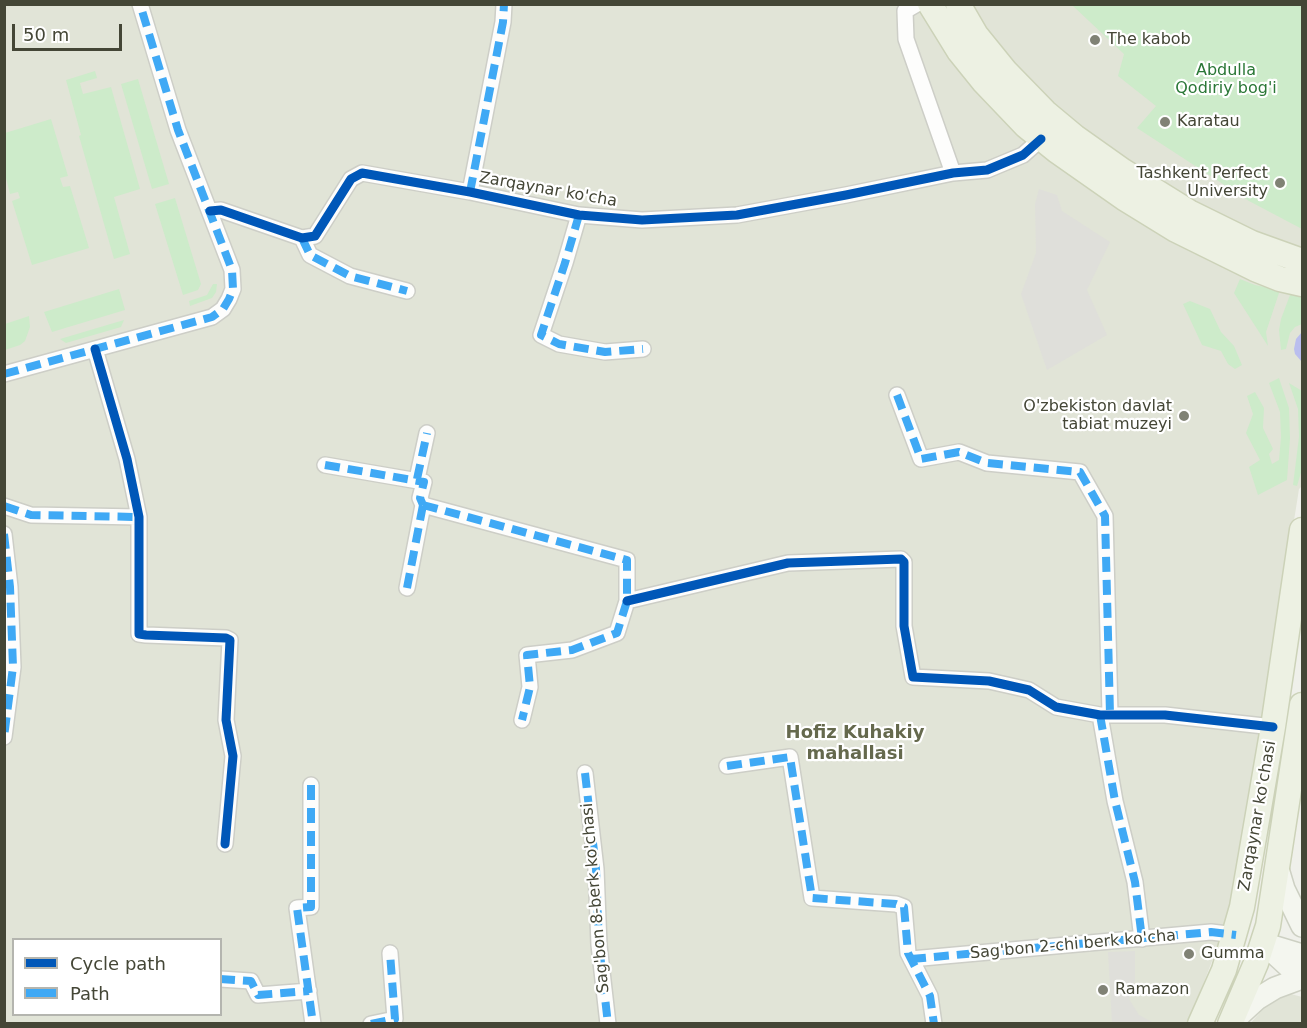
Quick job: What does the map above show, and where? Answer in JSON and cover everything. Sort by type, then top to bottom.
[{"type":"main road","points":[[930,4],[959,51],[984,82],[1011,112],[1041,139],[1108,187],[1176,230],[1255,269],[1280,279],[1302,284]]},
{"type":"main road","points":[[958,4],[976,35],[1018,86],[1045,112],[1083,142],[1147,187],[1189,212],[1260,246],[1302,261]]},
{"type":"main road","name":"Zarqaynar ko'chasi","points":[[1200,1023],[1217,987],[1236,935],[1242,907],[1273,727],[1302,530]]},
{"type":"main road","name":"Zarqaynar ko'chasi","points":[[1230,1023],[1263,943],[1278,869],[1302,705]]},
{"type":"main road","points":[[1278,869],[1284,890],[1302,926]]},
{"type":"main road","points":[[1230,1023],[1257,999],[1275,988],[1302,978],[1263,943],[1242,907]]},
{"type":"main road","points":[[1236,935],[1302,955]]},
{"type":"street","points":[[4,374],[212,317],[223,309],[229,299],[232,289],[232,270],[178,130],[140,4]]},
{"type":"street","points":[[470,192],[503,22],[504,4]]},
{"type":"street","points":[[916,4],[905,10],[906,39],[953,173]]},
{"type":"street","name":"Zarqaynar ko'cha","points":[[302,238],[315,236],[351,179],[362,173],[579,214],[642,220],[737,215],[953,173],[987,170],[1023,155],[1041,139]]},
{"type":"street","points":[[210,212],[221,210],[302,238],[310,255],[350,276],[407,291]]},
{"type":"street","points":[[579,214],[541,335],[559,344],[604,352],[643,349]]},
{"type":"street","points":[[95,349],[127,459],[139,517],[139,634],[230,640],[226,720],[233,756],[225,844]]},
{"type":"street","points":[[897,395],[921,459],[959,452],[987,463],[1080,472],[1105,516],[1105,714],[1114,801],[1135,882],[1143,939]]},
{"type":"street","points":[[417,479],[427,433]]},
{"type":"street","points":[[325,465],[424,482],[420,498],[423,505],[407,588]]},
{"type":"street","points":[[423,505],[627,560],[627,601],[617,633],[572,650],[526,655],[530,687],[522,720]]},
{"type":"street","points":[[4,506],[31,515],[139,517]]},
{"type":"street","points":[[4,534],[10,587],[13,667],[7,729],[4,737]]},
{"type":"street","points":[[627,601],[788,563],[901,558],[904,562],[904,626],[913,677],[989,681],[1029,690],[1056,707],[1105,714],[1165,715],[1273,727]]},
{"type":"street","points":[[727,766],[790,757],[812,898],[904,907],[906,944],[930,996],[934,1023]]},
{"type":"street","name":"Sag'bon 8-berk ko'chasi","points":[[585,773],[596,869],[599,945],[608,1023]]},
{"type":"street","points":[[312,785],[311,907],[297,908],[313,1023]]},
{"type":"street","name":"Sag'bon 2-chi berk ko'cha","points":[[911,959],[1212,932],[1236,935]]},
{"type":"street","points":[[371,1023],[395,1019],[390,953]]},
{"type":"street","points":[[222,980],[251,981],[258,995],[309,991]]},
{"type":"shaded area","points":[[5,5],[1302,5],[1302,486],[1299,489],[1237,880],[1220,940],[1193,1011],[1186,1023],[5,1023]]},
{"type":"shaded area","points":[[1039,189],[1057,195],[1062,211],[1110,242],[1087,290],[1107,335],[1047,370],[1021,294],[1036,253],[1035,204]]},
{"type":"shaded area","points":[[1135,951],[1135,980],[1129,999],[1139,1015],[1154,1023],[1112,1023],[1108,952]]},
{"type":"shaded area","points":[[1291,994],[1302,997],[1302,1023],[1250,1024],[1267,1004]]},
{"type":"green space","name":"Abdulla Qodiriy bog'i","points":[[1072,5],[1302,5],[1302,229],[1249,201],[1137,128],[1156,106],[1118,76],[1124,54]]},
{"type":"green space","points":[[95,71],[97,78],[80,83],[83,94],[111,87],[140,189],[114,197],[130,254],[114,259],[79,136],[81,135],[66,80]]},
{"type":"green space","points":[[138,79],[169,184],[152,189],[121,84]]},
{"type":"green space","points":[[51,119],[68,176],[60,178],[63,187],[70,186],[89,248],[32,265],[12,201],[20,198],[18,192],[10,194],[5,174],[5,133]]},
{"type":"green space","points":[[175,198],[201,284],[198,290],[183,295],[155,204]]},
{"type":"green space","points":[[1240,279],[1255,285],[1280,290],[1266,332],[1268,346],[1234,293]]},
{"type":"green space","points":[[213,284],[217,284],[212,298],[190,306],[189,301],[207,295]]},
{"type":"green space","points":[[119,289],[125,310],[52,332],[44,312]]},
{"type":"green space","points":[[1290,295],[1302,296],[1302,324],[1290,333],[1286,349],[1281,350],[1279,330]]},
{"type":"green space","points":[[1190,301],[1210,309],[1221,332],[1234,346],[1242,365],[1235,369],[1228,364],[1221,351],[1202,345],[1183,304]]},
{"type":"green space","points":[[29,316],[30,327],[25,341],[5,350],[5,324]]},
{"type":"green space","points":[[124,320],[121,327],[66,343],[60,339]]},
{"type":"green space","points":[[1279,378],[1289,408],[1290,438],[1287,480],[1258,495],[1249,467],[1260,460],[1246,433],[1253,414],[1247,396],[1255,392],[1264,408],[1263,428],[1273,449],[1269,454],[1272,464],[1279,460],[1281,437],[1280,412],[1269,383]]},
{"type":"green space","points":[[1289,383],[1302,391],[1302,469],[1297,486],[1293,485],[1299,437],[1298,409]]},
{"type":"water","points":[[1302,332],[1302,362],[1294,349],[1296,339]]},
{"type":"marked path","points":[[4,374],[212,317],[223,309],[233,289],[232,270],[178,130],[140,4]]},
{"type":"marked path","points":[[470,192],[503,22],[504,4]]},
{"type":"marked path","points":[[579,215],[541,335],[559,344],[605,352],[643,349]]},
{"type":"marked path","points":[[302,238],[310,255],[350,276],[407,291]]},
{"type":"marked path","points":[[897,395],[921,459],[959,452],[987,463],[1080,472],[1105,516],[1110,714]]},
{"type":"marked path","points":[[417,479],[427,433]]},
{"type":"marked path","points":[[325,465],[424,482],[420,498],[423,505]]},
{"type":"marked path","points":[[423,505],[627,560],[627,601],[617,633],[572,650],[527,655],[530,687],[522,720]]},
{"type":"marked path","points":[[407,588],[423,505]]},
{"type":"marked path","points":[[4,506],[31,515],[139,517]]},
{"type":"marked path","points":[[4,534],[10,587],[13,667],[4,737]]},
{"type":"marked path","points":[[1100,715],[1115,801],[1135,882],[1142,939]]},
{"type":"marked path","points":[[727,766],[790,757],[812,898],[896,904],[904,907],[908,953],[930,996],[934,1024]]},
{"type":"marked path","points":[[585,773],[596,869],[599,945],[608,1024]]},
{"type":"marked path","points":[[311,785],[311,907],[297,908],[313,1024]]},
{"type":"marked path","points":[[911,959],[1211,932],[1236,935]]},
{"type":"marked path","points":[[371,1024],[395,1019],[390,953]]},
{"type":"marked path","points":[[222,979],[251,981],[258,995],[309,991]]},
{"type":"cycle path","points":[[210,211],[221,210],[302,238],[315,236],[351,179],[362,173],[470,192],[579,215],[642,220],[737,215],[953,173],[987,170],[1023,155],[1041,139]]},
{"type":"cycle path","points":[[95,349],[127,459],[139,517],[139,634],[230,640],[226,720],[233,756],[225,844]]},
{"type":"cycle path","points":[[627,601],[788,563],[901,559],[904,562],[904,626],[913,677],[989,681],[1029,690],[1056,707],[1100,715],[1165,715],[1273,727]]},
{"type":"place","name":"The kabob","points":[[1095,40]]},
{"type":"place","name":"Karatau","points":[[1165,122]]},
{"type":"place","name":"Tashkent Perfect University","points":[[1280,183]]},
{"type":"place","name":"O'zbekiston davlat tabiat muzeyi","points":[[1184,416]]},
{"type":"place","name":"Gumma","points":[[1189,954]]},
{"type":"place","name":"Ramazon","points":[[1103,990]]},
{"type":"district","name":"Hofiz Kuhakiy mahallasi","points":[[855,743]]}]
